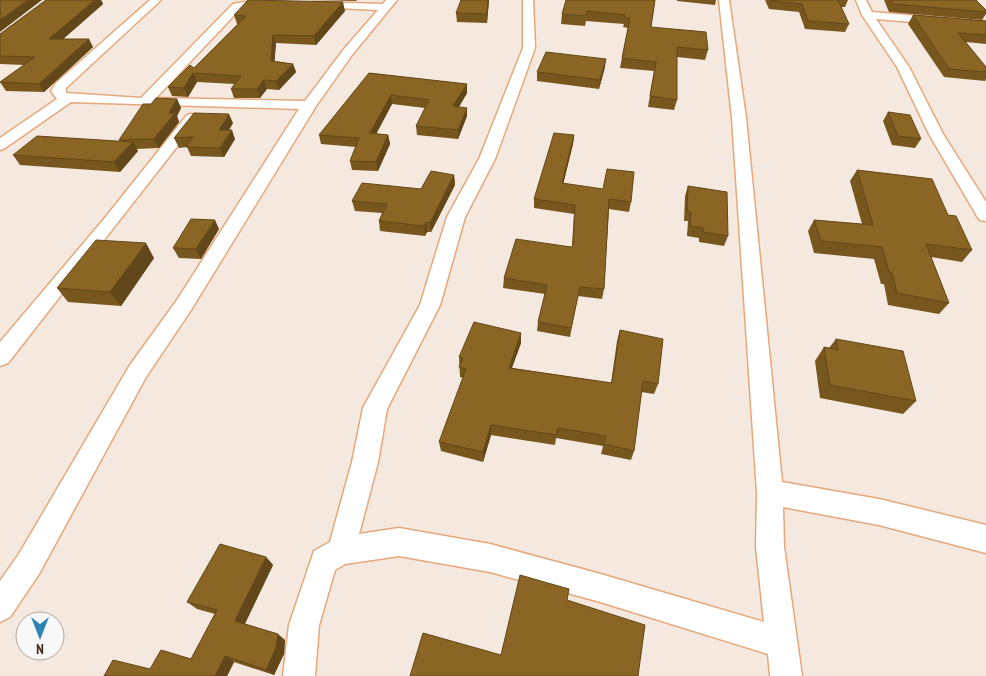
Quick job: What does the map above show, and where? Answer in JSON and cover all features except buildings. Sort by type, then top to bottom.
[{"type":"street","points":[[156,0],[61,86],[58,91],[60,96],[146,102],[309,105]]},
{"type":"street","points":[[340,551],[365,462],[375,408],[430,305],[456,218],[487,159],[529,48],[528,0]]},
{"type":"street","points":[[724,0],[726,36],[739,118],[770,493],[770,548],[786,676]]},
{"type":"street","points":[[862,0],[868,15],[903,67],[936,134],[986,216]]},
{"type":"street","points":[[146,102],[236,6],[256,2],[284,3]]},
{"type":"street","points":[[303,4],[389,4]]},
{"type":"street","points":[[0,607],[29,564],[138,371],[184,305],[309,105],[348,52],[389,4]]},
{"type":"street","points":[[868,15],[986,25]]},
{"type":"street","points":[[0,145],[68,98]]},
{"type":"street","points":[[0,357],[110,223],[205,102]]},
{"type":"street","points":[[770,493],[816,498],[886,512],[986,539]]},
{"type":"street","points":[[299,676],[304,625],[324,561],[340,551],[399,542],[490,558],[597,586],[783,643]]}]
